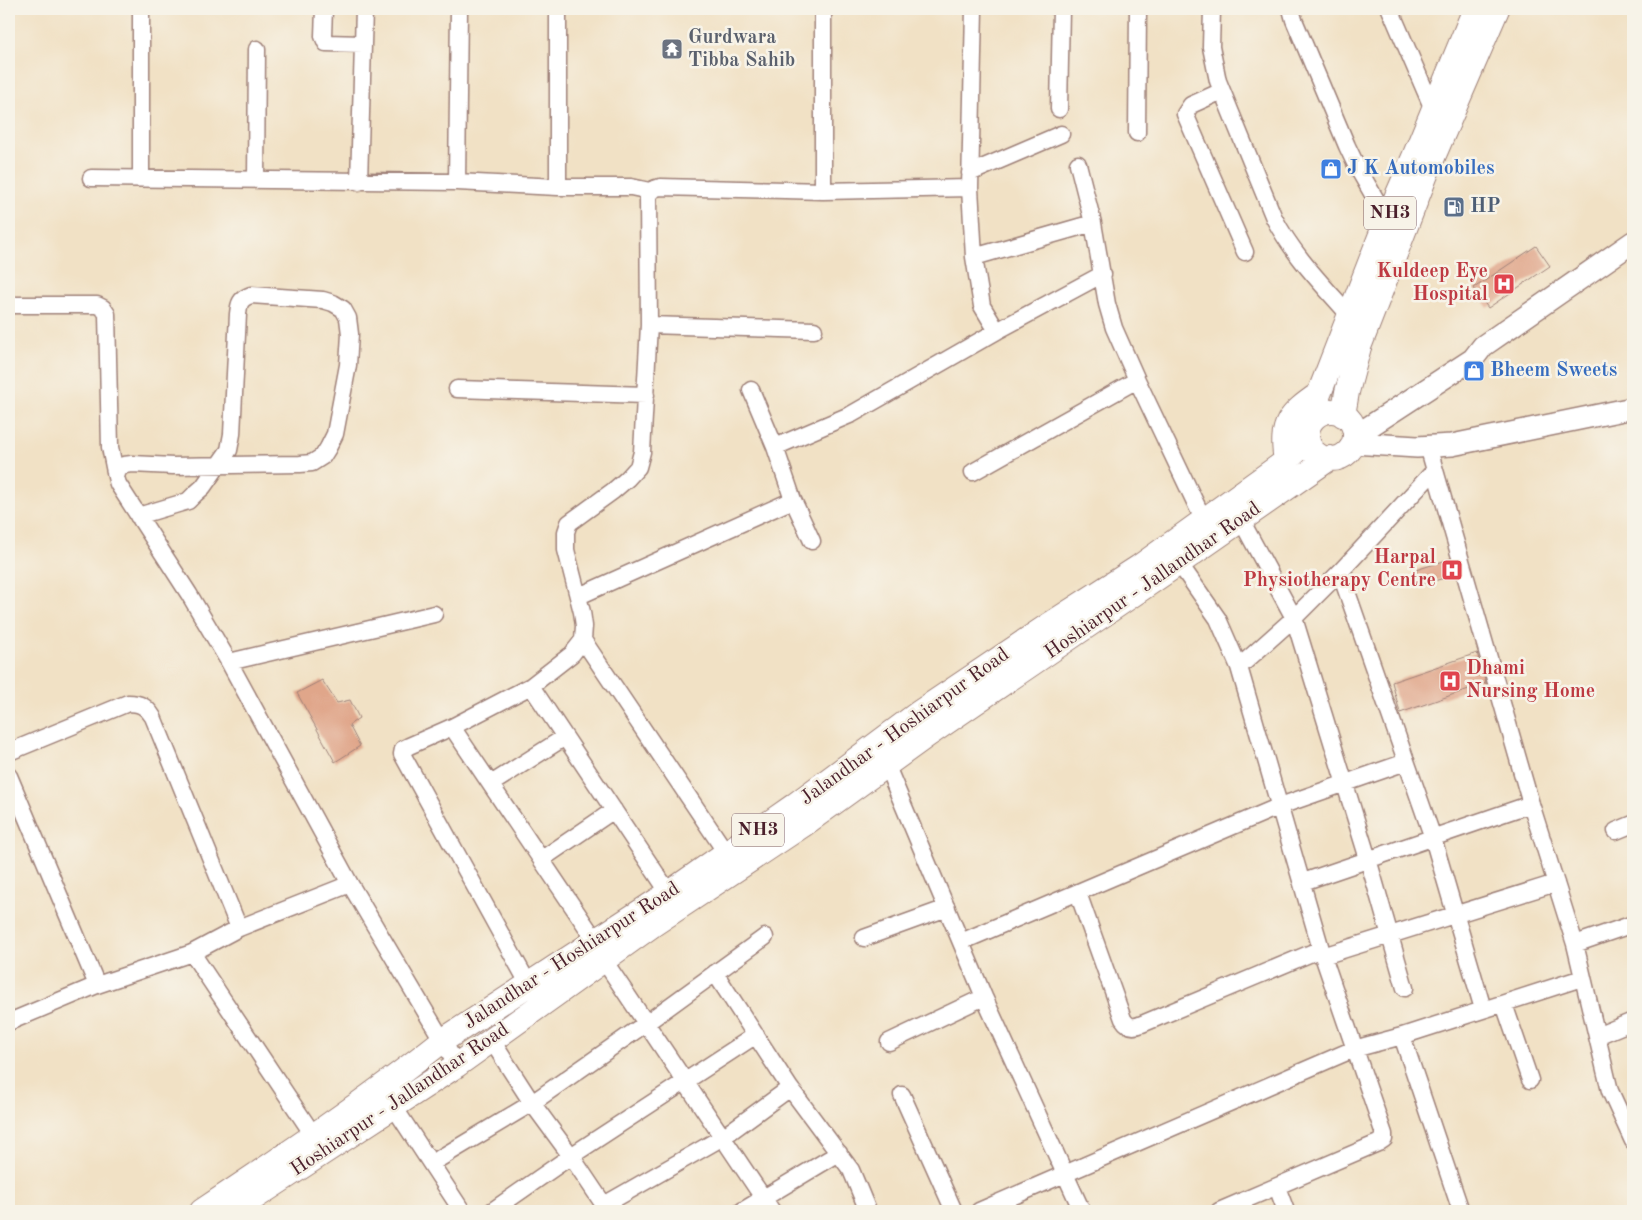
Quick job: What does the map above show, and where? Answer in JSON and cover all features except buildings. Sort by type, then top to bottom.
[{"type":"highway","name":"NH3","points":[[1346,438],[1346,392],[1358,347],[1422,160],[1433,109],[1475,9]]},
{"type":"highway","name":"NH3","points":[[1310,430],[1319,394],[1387,219],[1422,160],[1497,9]]},
{"type":"highway","points":[[1286,461],[1284,447],[1286,427],[1291,417],[1319,394]]},
{"type":"highway","points":[[1332,411],[1346,438],[1322,457],[1311,448],[1310,430],[1325,412],[1332,411]]},
{"type":"highway","name":"Jalandhar - Hoshiarpur Road","points":[[202,1211],[314,1136],[442,1041],[529,985],[600,950],[670,893],[731,860],[795,805],[920,712],[1139,567],[1286,461],[1310,430]]},
{"type":"highway","name":"Hoshiarpur - Jallandhar Road","points":[[234,1211],[457,1066],[492,1041],[600,950],[731,860],[803,825],[886,764],[1242,520],[1346,438]]},
{"type":"main road","points":[[1346,438],[1456,353],[1473,347],[1483,346],[1633,242]]},
{"type":"main road","points":[[1346,438],[1431,457],[1452,445],[1633,408]]},
{"type":"street","points":[[141,9],[141,178]]},
{"type":"street","points":[[324,9],[324,36],[326,43],[362,44]]},
{"type":"street","points":[[359,182],[364,9]]},
{"type":"street","points":[[457,182],[459,9]]},
{"type":"street","points":[[558,9],[558,187]]},
{"type":"street","points":[[823,9],[823,191]]},
{"type":"street","points":[[974,9],[970,180],[974,257],[982,306],[997,331]]},
{"type":"street","points":[[1059,109],[1061,9]]},
{"type":"street","points":[[1137,133],[1138,9]]},
{"type":"street","points":[[1212,9],[1212,56],[1218,81],[1274,218],[1301,258],[1350,316]]},
{"type":"street","points":[[1290,9],[1346,146],[1387,219]]},
{"type":"street","points":[[1390,9],[1433,109]]},
{"type":"street","points":[[256,180],[257,50]]},
{"type":"street","points":[[1222,91],[1191,105],[1185,114],[1244,252]]},
{"type":"street","points":[[529,985],[402,754],[403,749],[452,727],[531,686],[572,654],[583,640],[584,626],[579,596],[566,550],[566,532],[569,523],[614,491],[638,467],[642,452],[649,326],[648,196],[650,191],[661,187],[823,191],[970,180],[1061,134]]},
{"type":"street","points":[[1078,164],[1093,223],[1111,317],[1137,380],[1204,521]]},
{"type":"street","points":[[91,178],[457,182],[558,187],[631,187],[650,191]]},
{"type":"street","points":[[974,257],[1093,223]]},
{"type":"street","points":[[775,447],[852,414],[997,331],[1103,274]]},
{"type":"street","points":[[116,477],[118,470],[124,465],[132,464],[173,466],[217,466],[300,464],[312,463],[323,456],[335,434],[348,366],[350,334],[348,318],[343,309],[334,303],[323,300],[251,295],[242,298],[238,314],[232,434],[229,450],[217,466],[203,487],[188,501],[138,516]]},
{"type":"street","points":[[9,305],[97,305],[103,308],[107,314],[110,447],[118,484],[189,594],[229,662],[350,884],[457,1066]]},
{"type":"street","points":[[649,326],[814,330]]},
{"type":"street","points":[[973,472],[1137,380]]},
{"type":"street","points":[[457,389],[646,395]]},
{"type":"street","points":[[751,390],[775,447],[793,500],[812,541]]},
{"type":"street","points":[[1239,667],[1294,618],[1340,572],[1431,457]]},
{"type":"street","points":[[1431,457],[1531,804],[1575,944],[1610,1091],[1633,1141]]},
{"type":"street","points":[[579,596],[793,500]]},
{"type":"street","points":[[1242,520],[1294,618],[1368,859],[1405,988]]},
{"type":"street","points":[[1179,563],[1218,619],[1239,667],[1322,952],[1354,1049],[1383,1128],[1384,1139],[1219,1211]]},
{"type":"street","points":[[1340,572],[1433,838],[1483,1010]]},
{"type":"street","points":[[229,662],[434,614]]},
{"type":"street","points":[[583,640],[731,860]]},
{"type":"street","points":[[531,686],[670,893]]},
{"type":"street","points":[[9,752],[128,703],[139,703],[148,708],[239,928]]},
{"type":"street","points":[[452,727],[542,859],[645,1024],[686,1081],[767,1205]]},
{"type":"street","points":[[491,784],[565,737]]},
{"type":"street","points":[[962,942],[1280,806],[1406,762]]},
{"type":"street","points":[[886,764],[984,996],[1082,1211]]},
{"type":"street","points":[[9,776],[97,985]]},
{"type":"street","points":[[1303,882],[1531,804]]},
{"type":"street","points":[[542,859],[614,810]]},
{"type":"street","points":[[1616,830],[1633,824]]},
{"type":"street","points":[[1078,893],[1123,1019],[1129,1026],[1135,1027],[1322,952],[1390,934],[1556,883]]},
{"type":"street","points":[[9,1022],[97,985],[192,953],[239,928],[350,884]]},
{"type":"street","points":[[864,938],[947,908]]},
{"type":"street","points":[[1575,944],[1633,924]]},
{"type":"street","points":[[432,1163],[532,1103],[765,938]]},
{"type":"street","points":[[192,953],[314,1136]]},
{"type":"street","points":[[715,974],[790,1088],[839,1153],[854,1178],[868,1211]]},
{"type":"street","points":[[979,1211],[1354,1049],[1402,1036],[1582,978]]},
{"type":"street","points":[[888,1042],[984,996]]},
{"type":"street","points":[[1504,1004],[1530,1080]]},
{"type":"street","points":[[1597,1036],[1633,1021]]},
{"type":"street","points":[[492,1211],[571,1156],[756,1035]]},
{"type":"street","points":[[1402,1036],[1461,1211]]},
{"type":"street","points":[[492,1041],[532,1103],[606,1208],[723,1137],[790,1088]]},
{"type":"street","points":[[902,1095],[954,1211]]},
{"type":"street","points":[[394,1107],[462,1211]]},
{"type":"street","points":[[742,1211],[767,1205],[839,1153]]},
{"type":"street","points":[[1277,1187],[1286,1211]]},
{"type":"place","name":"Gurdwara Tibba Sahib","points":[[672,49]]},
{"type":"place","name":"J K Automobiles","points":[[1331,169]]},
{"type":"place","name":"HP","points":[[1454,207]]},
{"type":"place","name":"Kuldeep Eye Hospital","points":[[1504,284]]},
{"type":"place","name":"Bheem Sweets","points":[[1474,371]]},
{"type":"place","name":"Harpal Physiotherapy Centre","points":[[1452,570]]},
{"type":"place","name":"Dhami Nursing Home","points":[[1450,681]]}]
